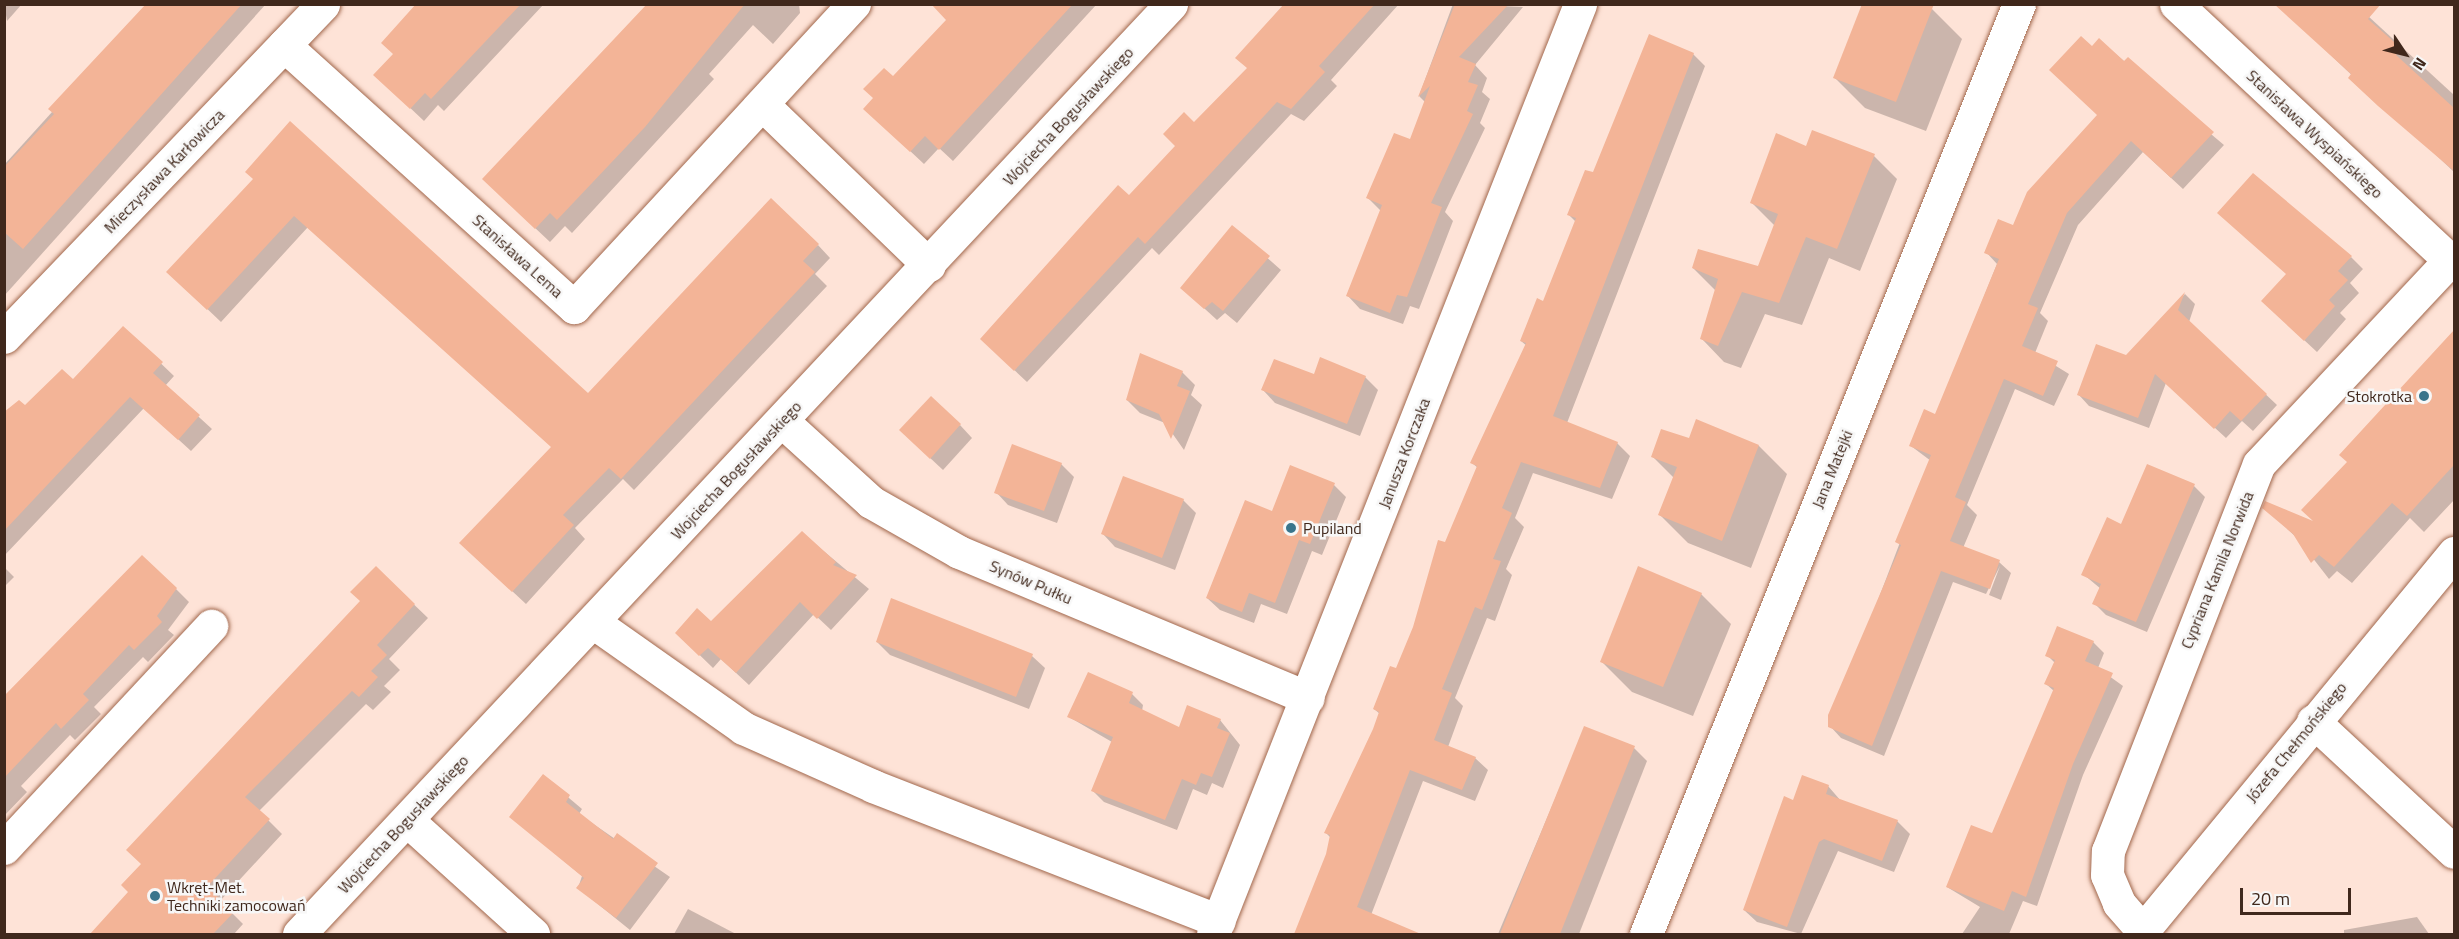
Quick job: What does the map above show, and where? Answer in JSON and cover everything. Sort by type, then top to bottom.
[{"type":"street","name":"Mieczysława Karłowicza","points":[[4,337],[323,4]]},
{"type":"street","name":"Stanisława Lema","points":[[284,45],[574,307],[854,4]]},
{"type":"street","name":"Wojciecha Bogusławskiego","points":[[299,934],[930,266],[1171,4]]},
{"type":"street","name":"Janusza Korczaka","points":[[1216,928],[1580,4]]},
{"type":"street","name":"Jana Matejki","points":[[1646,934],[2019,4]]},
{"type":"street","name":"Stanisława Wyspiańskiego","points":[[2176,4],[2452,262]]},
{"type":"street","points":[[762,104],[930,266]]},
{"type":"street","name":"Cypriana Kamila Norwida","points":[[2142,933],[2118,903],[2107,875],[2108,851],[2259,464],[2452,262]]},
{"type":"street","name":"Synów Pułku","points":[[782,421],[871,502],[959,552],[1308,698]]},
{"type":"street","name":"Józefa Chełmońskiego","points":[[2142,933],[2454,553]]},
{"type":"street","points":[[593,622],[743,728],[873,786],[1216,928]]},
{"type":"street","points":[[4,848],[210,626]]},
{"type":"street","points":[[2313,722],[2454,852]]},
{"type":"street","points":[[406,820],[532,934]]},
{"type":"building","points":[[146,4],[242,4],[23,249],[4,232],[4,167],[54,114],[48,109]]},
{"type":"building","points":[[416,4],[521,4],[431,99],[425,93],[410,109],[373,75],[393,54],[381,43]]},
{"type":"building","points":[[647,4],[745,4],[645,127],[557,220],[550,213],[535,229],[482,179]]},
{"type":"building","points":[[931,4],[1073,4],[939,150],[925,136],[910,152],[863,109],[873,98],[863,89],[884,68],[893,76],[946,20]]},
{"type":"building","points":[[1284,4],[1375,4],[1319,66],[1325,72],[1291,109],[1277,102],[1145,244],[1138,237],[1014,371],[980,339],[1118,185],[1129,195],[1175,146],[1163,134],[1184,112],[1194,122],[1247,68],[1235,58]]},
{"type":"building","points":[[1455,4],[1509,4],[1459,57],[1476,64],[1468,82],[1478,85],[1467,111],[1473,114],[1431,203],[1442,207],[1407,297],[1397,295],[1390,313],[1346,296],[1382,205],[1366,198],[1394,133],[1410,139],[1430,86],[1418,97]]},
{"type":"building","points":[[1862,4],[1934,4],[1896,102],[1833,78]]},
{"type":"building","points":[[2274,4],[2381,4],[2368,19],[2402,49],[2396,55],[2454,108],[2454,171],[2378,106],[2348,78],[2351,74]]},
{"type":"building","points":[[1649,34],[1694,53],[1553,416],[1618,442],[1600,488],[1521,462],[1502,508],[1512,513],[1493,559],[1501,561],[1482,610],[1475,607],[1442,689],[1452,693],[1434,740],[1476,757],[1462,790],[1410,770],[1357,907],[1421,934],[1294,934],[1326,854],[1330,835],[1324,833],[1373,729],[1379,712],[1373,709],[1390,666],[1396,668],[1413,627],[1438,540],[1445,542],[1477,466],[1470,463],[1526,343],[1520,341],[1537,298],[1543,301],[1576,218],[1567,215],[1585,170],[1593,172]]},
{"type":"building","points":[[2081,36],[2092,46],[2099,38],[2124,61],[2128,57],[2214,132],[2171,178],[2131,141],[2067,213],[2028,304],[2038,308],[2022,346],[2058,361],[2043,396],[2004,379],[1955,497],[1966,502],[1950,541],[2000,560],[1990,589],[1941,571],[1872,746],[1828,727],[1828,715],[1901,545],[1895,542],[1931,455],[1909,446],[1924,409],[1935,414],[1999,259],[1984,253],[1998,219],[2013,225],[2027,192],[2097,115],[2049,70]]},
{"type":"building","points":[[290,121],[588,393],[771,198],[819,244],[803,261],[815,272],[621,479],[609,468],[563,515],[574,525],[512,592],[459,543],[551,447],[294,216],[207,310],[166,272],[253,179],[245,172]]},
{"type":"building","points":[[1812,130],[1875,154],[1837,249],[1806,237],[1779,303],[1742,292],[1718,346],[1700,339],[1718,279],[1692,268],[1698,249],[1758,266],[1778,214],[1750,203],[1776,133],[1806,146]]},
{"type":"building","points":[[2253,173],[2352,256],[2338,271],[2348,280],[2329,300],[2335,306],[2304,341],[2261,301],[2286,274],[2217,213]]},
{"type":"building","points":[[1232,225],[1270,256],[1223,311],[1212,302],[1204,309],[1180,288]]},
{"type":"building","points":[[2185,292],[2178,310],[2267,394],[2241,421],[2230,411],[2214,429],[2155,374],[2138,418],[2077,395],[2096,344],[2126,355]]},
{"type":"building","points":[[123,326],[163,362],[153,373],[200,415],[178,440],[130,397],[4,531],[4,412],[19,400],[25,405],[62,369],[73,379]]},
{"type":"building","name":"Stokrotka","points":[[2454,330],[2454,465],[2407,516],[2392,503],[2334,567],[2319,555],[2311,563],[2293,534],[2262,508],[2265,501],[2313,521],[2301,510],[2347,462],[2339,455]]},
{"type":"building","points":[[1140,353],[1183,371],[1177,386],[1190,391],[1171,439],[1159,414],[1126,400]]},
{"type":"building","points":[[1320,357],[1366,376],[1347,424],[1261,390],[1274,359],[1314,374]]},
{"type":"building","points":[[931,396],[961,424],[930,459],[899,430]]},
{"type":"building","points":[[1696,419],[1759,445],[1722,541],[1658,515],[1677,467],[1651,457],[1661,429],[1689,438]]},
{"type":"building","points":[[1012,444],[1062,463],[1044,511],[994,493]]},
{"type":"building","points":[[2147,464],[2195,484],[2136,622],[2092,604],[2101,584],[2081,575],[2107,517],[2121,524]]},
{"type":"building","points":[[1290,465],[1335,483],[1310,544],[1299,540],[1275,603],[1249,593],[1242,612],[1206,598],[1245,500],[1272,511]]},
{"type":"building","points":[[1123,476],[1184,499],[1162,558],[1101,534]]},
{"type":"building","points":[[802,531],[836,562],[833,565],[857,575],[817,619],[800,602],[736,673],[708,648],[699,656],[675,633],[697,608],[711,621]]},
{"type":"building","points":[[142,555],[177,588],[157,616],[162,622],[134,650],[129,645],[83,694],[89,700],[61,729],[56,723],[4,778],[4,696]]},
{"type":"building","points":[[376,566],[415,604],[377,645],[387,655],[371,671],[378,677],[359,697],[352,691],[245,797],[270,819],[207,887],[234,912],[213,934],[90,934],[128,892],[121,885],[141,864],[126,850],[360,601],[350,592]]},
{"type":"building","points":[[1638,566],[1702,593],[1663,687],[1600,662]]},
{"type":"building","points":[[891,598],[1033,654],[1016,697],[876,642]]},
{"type":"building","points":[[2057,626],[2094,641],[2085,661],[2113,673],[2073,764],[2026,897],[2012,891],[2004,911],[1946,887],[1971,825],[1992,833],[2054,688],[2044,684],[2055,660],[2045,656]]},
{"type":"building","points":[[1088,672],[1133,692],[1129,703],[1179,727],[1187,705],[1221,719],[1217,728],[1230,733],[1212,777],[1201,773],[1196,785],[1182,779],[1165,820],[1091,791],[1113,737],[1067,717]]},
{"type":"building","points":[[1584,726],[1635,746],[1560,934],[1500,934]]},
{"type":"building","points":[[543,774],[570,795],[566,802],[613,839],[617,833],[658,863],[616,918],[576,888],[584,878],[509,817]]},
{"type":"building","points":[[1802,775],[1829,785],[1826,794],[1898,820],[1882,861],[1824,839],[1819,842],[1787,927],[1743,910],[1784,796],[1793,800]]},
{"type":"place","name":"Stokrotka","points":[[2424,396]]},
{"type":"place","name":"Pupiland","points":[[1291,528]]},
{"type":"place","name":"Wkręt-Met. Techniki zamocowań","points":[[155,896]]}]
